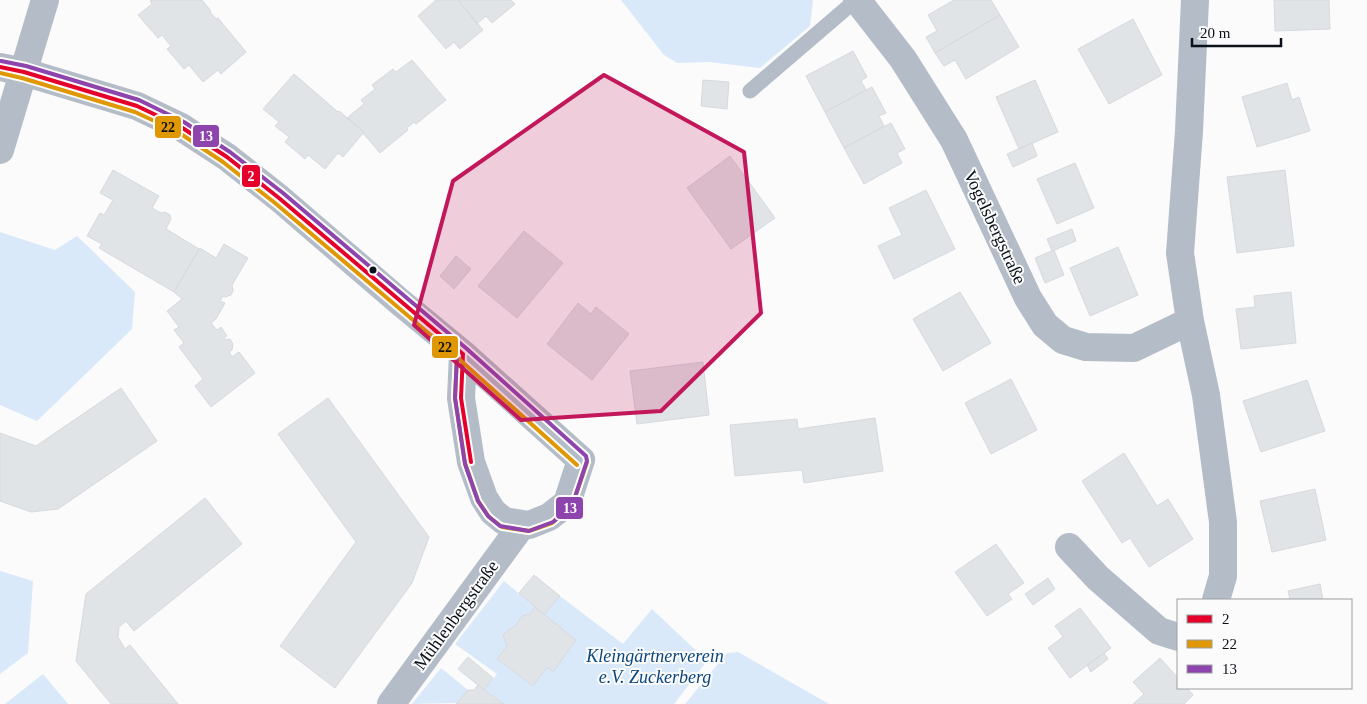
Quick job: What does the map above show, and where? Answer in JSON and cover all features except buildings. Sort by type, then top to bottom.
[{"type":"street","points":[[0,150],[12,70],[45,0]]},
{"type":"street","name":"Vogelsbergstraße","points":[[856,0],[903,59],[954,140],[1028,298],[1044,325],[1063,340],[1086,347],[1134,348],[1190,321]]},
{"type":"street","points":[[1195,0],[1189,131],[1180,253],[1190,321],[1206,395],[1223,522],[1223,576],[1216,599]]},
{"type":"street","points":[[12,70],[137,106],[181,127],[227,157],[279,198],[463,354],[581,460],[567,503],[549,517],[529,525],[504,521],[493,512],[484,498],[471,462],[464,423],[461,398],[463,354]]},
{"type":"street","name":"Mühlenbergstraße","points":[[391,704],[522,525]]},
{"type":"street","points":[[1069,547],[1098,578],[1159,631],[1177,637]]},
{"type":"lane","points":[[750,91],[856,0]]},
{"type":"highlighted area","points":[[604,75],[744,152],[761,313],[661,411],[521,420],[414,325],[453,181]]},
{"type":"green space","points":[[621,0],[813,0],[810,26],[760,68],[709,62],[677,63],[664,55]]},
{"type":"green space","points":[[0,232],[55,250],[77,236],[135,292],[132,329],[37,421],[0,405]]},
{"type":"green space","points":[[0,571],[33,581],[28,653],[0,674]]},
{"type":"green space","name":"Kleingärtnerverein e.V. Zuckerberg","points":[[504,581],[535,607],[530,614],[522,616],[515,626],[503,635],[507,646],[497,659],[533,686],[547,667],[553,671],[576,640],[544,615],[560,596],[623,644],[652,609],[707,661],[674,704],[504,704],[484,690],[497,674],[455,644]]},
{"type":"green space","points":[[738,652],[829,704],[685,704],[727,653]]},
{"type":"green space","points":[[441,668],[468,690],[458,703],[412,704]]},
{"type":"green space","points":[[43,674],[68,704],[5,704]]},
{"type":"transit line","name":"13","points":[[1,61],[26,66],[139,100],[184,122],[230,152],[283,193],[467,349],[586,456],[587,461],[572,506],[553,522],[529,531],[500,526],[488,516],[478,501],[465,464],[455,398],[457,357]]},
{"type":"transit line","name":"2","points":[[0,67],[24,72],[137,106],[181,127],[227,157],[279,198],[463,354]]},
{"type":"transit line","name":"22","points":[[0,73],[135,112],[178,132],[223,162],[275,203],[459,359],[577,465]]},
{"type":"transit line","name":"22","points":[[457,354],[455,398],[465,463],[478,501],[489,517],[502,527],[529,531],[552,523],[572,506],[587,462]]},
{"type":"transit line","name":"2","points":[[463,354],[461,398],[471,462]]}]
